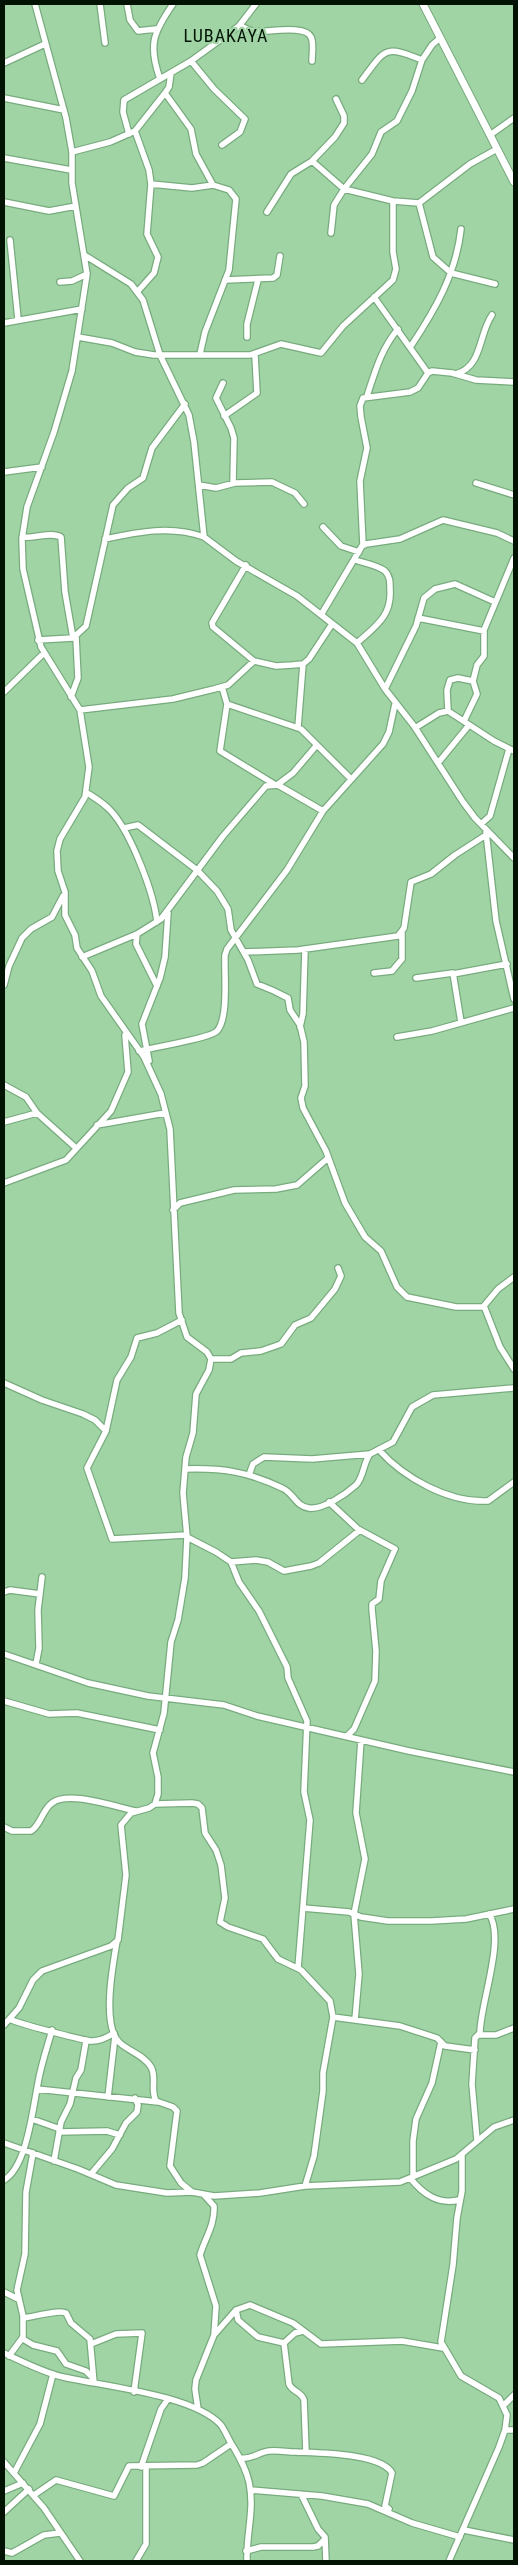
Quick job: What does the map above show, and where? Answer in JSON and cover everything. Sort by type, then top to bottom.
[{"type":"main road","points":[[423,4],[514,182]]},
{"type":"street","points":[[35,4],[64,110],[72,152],[71,170],[86,256],[87,274],[72,371],[42,467],[27,507],[22,537],[23,569],[38,640],[44,653],[80,710],[89,767],[86,792],[60,839],[57,851],[58,871],[65,892],[65,915],[75,935],[77,948],[92,971],[101,996],[150,1068],[161,1094],[170,1129],[173,1210],[178,1247],[176,1271],[180,1313],[187,1337],[207,1352],[211,1359],[209,1370],[195,1398],[193,1432],[186,1457],[183,1508],[186,1536],[185,1578],[178,1620],[171,1642],[166,1697],[160,1730],[153,1753],[158,1782],[155,1804]]},
{"type":"street","points":[[100,4],[105,43]]},
{"type":"street","points":[[127,4],[130,20],[138,31],[156,29]]},
{"type":"street","points":[[160,79],[152,54],[156,29],[173,4]]},
{"type":"street","points":[[138,291],[154,273],[158,264],[158,257],[148,234],[151,184],[149,170],[123,112],[124,100],[191,61],[239,26],[256,4]]},
{"type":"street","points":[[239,26],[251,31],[286,30],[309,34],[312,38],[312,61]]},
{"type":"street","points":[[331,233],[333,209],[344,189],[372,154],[381,132],[397,121],[412,91],[422,60],[432,45],[440,38]]},
{"type":"street","points":[[4,63],[45,44]]},
{"type":"street","points":[[362,80],[378,59],[389,51],[398,50],[422,60]]},
{"type":"street","points":[[191,61],[245,119],[240,132],[222,145]]},
{"type":"street","points":[[72,152],[132,133],[169,87],[171,72]]},
{"type":"street","points":[[165,93],[191,129],[196,154],[213,185]]},
{"type":"street","points":[[4,98],[64,110]]},
{"type":"street","points":[[267,212],[291,174],[312,160],[335,138],[344,123],[344,116],[336,99]]},
{"type":"street","points":[[490,135],[514,118]]},
{"type":"street","points":[[312,160],[344,189],[393,201],[419,203],[470,164],[497,149]]},
{"type":"street","points":[[4,158],[71,170]]},
{"type":"street","points":[[151,184],[192,188],[213,185],[228,190],[236,199],[228,270],[205,332],[200,354]]},
{"type":"street","points":[[78,337],[112,343],[135,352],[160,355],[255,355],[281,344],[321,353],[343,326],[393,280],[396,269],[393,252],[393,201]]},
{"type":"street","points":[[4,202],[49,211],[76,206]]},
{"type":"street","points":[[419,203],[433,257],[451,272],[495,284]]},
{"type":"street","points":[[411,346],[439,304],[451,272],[461,230]]},
{"type":"street","points":[[10,240],[18,319]]},
{"type":"street","points":[[86,256],[131,284],[138,291],[151,321],[160,355],[185,404],[194,442],[204,537]]},
{"type":"street","points":[[225,280],[273,278],[277,275],[280,256]]},
{"type":"street","points":[[60,282],[72,281],[87,274]]},
{"type":"street","points":[[247,338],[247,324],[258,280]]},
{"type":"street","points":[[374,297],[411,346],[428,373]]},
{"type":"street","points":[[4,323],[82,309]]},
{"type":"street","points":[[456,374],[466,370],[476,359],[486,326],[492,315]]},
{"type":"street","points":[[321,615],[363,545],[360,481],[367,448],[360,406],[366,396],[381,354],[388,341],[398,330]]},
{"type":"street","points":[[224,416],[257,393],[255,355]]},
{"type":"street","points":[[366,396],[382,397],[410,392],[418,388],[428,373],[440,370],[476,380],[514,382]]},
{"type":"street","points":[[223,383],[216,398],[234,438],[233,483]]},
{"type":"street","points":[[38,640],[75,638],[86,626],[113,505],[128,488],[144,478],[152,448],[185,404]]},
{"type":"street","points":[[4,472],[42,467]]},
{"type":"street","points":[[199,485],[216,488],[233,483],[275,483],[295,492],[302,498],[304,504]]},
{"type":"street","points":[[476,483],[514,495]]},
{"type":"street","points":[[363,545],[400,540],[443,520],[497,533],[514,541]]},
{"type":"street","points":[[324,527],[341,546],[359,552]]},
{"type":"street","points":[[105,539],[139,531],[190,532],[204,537],[297,596],[357,643],[395,704],[415,728],[486,832],[514,858]]},
{"type":"street","points":[[22,537],[34,538],[55,534],[61,537],[66,592],[75,638],[78,678],[72,697]]},
{"type":"street","points":[[438,763],[467,723],[477,694],[473,681],[477,666],[483,658],[484,631],[514,558]]},
{"type":"street","points":[[355,560],[384,570],[388,575],[391,598],[389,610],[384,619],[357,643]]},
{"type":"street","points":[[246,565],[212,623],[214,627],[254,662],[276,666],[303,664]]},
{"type":"street","points":[[385,689],[418,618],[424,598],[435,589],[448,584],[463,586],[496,602]]},
{"type":"street","points":[[418,618],[484,631]]},
{"type":"street","points":[[298,727],[303,664],[315,652],[332,624]]},
{"type":"street","points":[[4,692],[44,653]]},
{"type":"street","points":[[80,710],[173,699],[222,687],[236,678],[254,662]]},
{"type":"street","points":[[448,711],[447,690],[450,680],[458,678],[473,681]]},
{"type":"street","points":[[222,687],[227,704],[220,751],[323,811]]},
{"type":"street","points":[[227,704],[298,727],[351,779]]},
{"type":"street","points":[[139,1051],[207,1037],[218,1031],[223,1010],[225,955],[287,870],[323,811],[382,744],[389,732],[395,704]]},
{"type":"street","points":[[415,728],[439,713],[448,711],[512,750],[490,816],[481,824]]},
{"type":"street","points":[[82,957],[137,934],[157,922],[168,912],[197,870],[257,794],[266,786],[289,777],[316,746]]},
{"type":"street","points":[[86,792],[112,812],[124,828],[146,880],[154,903],[157,922]]},
{"type":"street","points":[[124,828],[138,825],[197,870],[224,902],[232,930],[244,952],[254,980],[257,984],[267,986],[277,994],[288,998],[290,1010],[300,1027],[304,1042],[305,1086],[301,1098],[303,1108],[328,1158],[350,1212],[365,1238],[382,1251],[397,1287],[405,1296],[412,1300],[456,1307],[484,1306]]},
{"type":"street","points":[[374,973],[392,971],[402,959],[402,933],[408,909],[411,882],[431,874],[486,832]]},
{"type":"street","points":[[486,832],[496,921],[514,999]]},
{"type":"street","points":[[4,984],[8,966],[22,938],[30,929],[52,917],[65,892]]},
{"type":"street","points":[[150,1068],[142,1024],[157,986],[165,957],[168,912]]},
{"type":"street","points":[[244,952],[304,950],[347,942],[392,938],[402,933]]},
{"type":"street","points":[[137,934],[136,944],[157,986]]},
{"type":"street","points":[[300,1027],[303,1014],[304,950]]},
{"type":"street","points":[[416,978],[449,972],[454,974],[507,964]]},
{"type":"street","points":[[454,974],[461,1022]]},
{"type":"street","points":[[397,1037],[514,1008]]},
{"type":"street","points":[[4,1183],[61,1163],[114,1105],[128,1072],[124,1032]]},
{"type":"street","points":[[4,1085],[15,1089],[26,1097],[37,1113],[76,1148]]},
{"type":"street","points":[[4,1122],[37,1113]]},
{"type":"street","points":[[97,1125],[165,1113]]},
{"type":"street","points":[[173,1210],[180,1203],[234,1190],[276,1189],[297,1185],[328,1158]]},
{"type":"street","points":[[211,1359],[231,1358],[241,1353],[261,1352],[282,1344],[295,1325],[311,1318],[335,1289],[341,1276],[338,1268]]},
{"type":"street","points":[[484,1306],[494,1292],[514,1277]]},
{"type":"street","points":[[484,1306],[501,1348],[514,1369]]},
{"type":"street","points":[[182,1320],[157,1333],[137,1338],[132,1357],[116,1380],[106,1431],[86,1468],[111,1538],[134,1539],[186,1536],[231,1562],[239,1582],[259,1611],[287,1667],[288,1678],[302,1706],[309,1727],[304,1792],[310,1820],[298,1968]]},
{"type":"street","points":[[4,1383],[42,1400],[83,1414],[95,1420],[106,1431]]},
{"type":"street","points":[[249,1475],[253,1464],[264,1457],[312,1460],[370,1454],[396,1438],[409,1410],[426,1397],[444,1393],[514,1388]]},
{"type":"street","points":[[379,1450],[401,1472],[434,1489],[456,1496],[488,1501],[514,1482]]},
{"type":"street","points":[[186,1469],[219,1468],[249,1475],[284,1489],[305,1508],[316,1508],[356,1485],[370,1454]]},
{"type":"street","points":[[329,1502],[347,1521],[360,1530],[394,1546],[395,1552],[381,1581],[379,1599],[372,1604],[376,1656],[375,1681],[354,1729],[347,1736]]},
{"type":"street","points":[[231,1562],[256,1560],[268,1562],[284,1571],[311,1566],[320,1563],[360,1530]]},
{"type":"street","points":[[36,1664],[39,1648],[37,1622],[42,1577]]},
{"type":"street","points":[[4,1592],[10,1590],[40,1594]]},
{"type":"street","points":[[4,1654],[88,1683],[148,1696],[224,1705],[247,1713],[361,1740],[514,1772]]},
{"type":"street","points":[[4,1702],[49,1714],[77,1713],[160,1730]]},
{"type":"street","points":[[355,2020],[359,1974],[354,1914],[365,1860],[356,1813],[361,1740]]},
{"type":"street","points":[[4,1827],[12,1831],[31,1831],[51,1804],[57,1800],[88,1800],[135,1811],[147,1810],[155,1804],[192,1803],[200,1805],[203,1811],[205,1833],[216,1850],[221,1865],[225,1898],[220,1922],[228,1927],[263,1939],[278,1959],[298,1968],[330,2001],[333,2017],[323,2073],[323,2090],[316,2146],[305,2186]]},
{"type":"street","points":[[135,1811],[127,1815],[121,1825],[126,1875],[110,2006],[115,2034],[119,2042],[150,2065],[153,2071],[154,2096],[160,2103]]},
{"type":"street","points":[[303,1908],[354,1914],[388,1921],[466,1919],[514,1910]]},
{"type":"street","points":[[477,2140],[472,2084],[475,2037],[479,2034],[494,1961],[493,1934],[489,1914]]},
{"type":"street","points":[[4,2026],[19,2008],[35,1977],[42,1971],[111,1946],[118,1940]]},
{"type":"street","points":[[333,2017],[400,2026],[437,2038],[445,2046],[475,2050]]},
{"type":"street","points":[[10,2019],[20,2025],[52,2030],[86,2041],[99,2040],[115,2034]]},
{"type":"street","points":[[479,2034],[496,2035],[514,2028]]},
{"type":"street","points":[[4,2180],[9,2176],[24,2149],[52,2030]]},
{"type":"street","points":[[108,2097],[115,2034]]},
{"type":"street","points":[[54,2161],[60,2130],[73,2094],[76,2078],[81,2070],[86,2041]]},
{"type":"street","points":[[441,2042],[432,2084],[416,2119],[411,2177],[422,2191],[436,2199],[447,2202],[459,2200]]},
{"type":"street","points":[[37,2089],[73,2094],[135,2098],[173,2107],[177,2112],[170,2166],[181,2183],[192,2192]]},
{"type":"street","points":[[92,2174],[120,2136],[126,2122],[137,2112],[138,2105],[135,2098]]},
{"type":"street","points":[[32,2119],[60,2130],[107,2131],[120,2136]]},
{"type":"street","points":[[4,2143],[128,2188],[168,2193],[192,2192],[204,2195],[260,2194],[305,2186],[400,2182],[462,2155],[477,2140],[494,2128],[514,2120]]},
{"type":"street","points":[[33,2152],[26,2192],[25,2254],[17,2290],[23,2318],[23,2339],[6,2354],[53,2374],[94,2381],[168,2399],[198,2409],[220,2425],[245,2466],[250,2490],[251,2520],[246,2533],[247,2561]]},
{"type":"street","points":[[443,2348],[441,2334],[453,2265],[462,2183],[462,2155]]},
{"type":"street","points":[[198,2409],[194,2389],[214,2334],[216,2305],[200,2254],[212,2226],[214,2206],[204,2195]]},
{"type":"street","points":[[4,2292],[18,2299]]},
{"type":"street","points":[[214,2334],[236,2310],[248,2305],[255,2306],[264,2312],[293,2323],[317,2342],[325,2344],[402,2341],[443,2348],[452,2357],[461,2376],[494,2395],[504,2405],[507,2415],[505,2430],[464,2530],[449,2561]]},
{"type":"street","points":[[236,2310],[238,2320],[258,2338],[284,2343]]},
{"type":"street","points":[[23,2318],[64,2312],[71,2324],[90,2338],[94,2381]]},
{"type":"street","points":[[284,2343],[295,2333],[302,2331]]},
{"type":"street","points":[[91,2344],[116,2334],[142,2333],[134,2392]]},
{"type":"street","points":[[23,2339],[57,2351],[66,2364],[86,2372],[94,2381]]},
{"type":"street","points":[[284,2343],[289,2384],[291,2388],[301,2394],[304,2400],[306,2452]]},
{"type":"street","points":[[14,2473],[40,2424],[53,2374]]},
{"type":"street","points":[[504,2405],[514,2395]]},
{"type":"street","points":[[136,2561],[146,2544],[144,2467],[161,2410],[168,2399]]},
{"type":"street","points":[[505,2430],[514,2430]]},
{"type":"street","points":[[34,2495],[50,2482],[56,2480],[114,2496],[117,2494],[129,2467],[203,2463],[231,2444]]},
{"type":"street","points":[[240,2458],[247,2459],[270,2451],[345,2454],[387,2467],[391,2471],[392,2477],[385,2504],[392,2513]]},
{"type":"street","points":[[4,2462],[34,2495],[80,2561]]},
{"type":"street","points":[[4,2491],[23,2483]]},
{"type":"street","points":[[4,2512],[29,2489]]},
{"type":"street","points":[[250,2490],[300,2494],[368,2504],[412,2523],[460,2537]]},
{"type":"street","points":[[300,2494],[325,2539],[326,2561]]},
{"type":"street","points":[[464,2530],[514,2540]]},
{"type":"street","points":[[4,2551],[16,2552],[44,2535],[60,2533]]},
{"type":"street","points":[[246,2551],[261,2547],[313,2548],[325,2539]]},
{"type":"district","name":"LUBAKAYA","points":[[226,35]]}]
